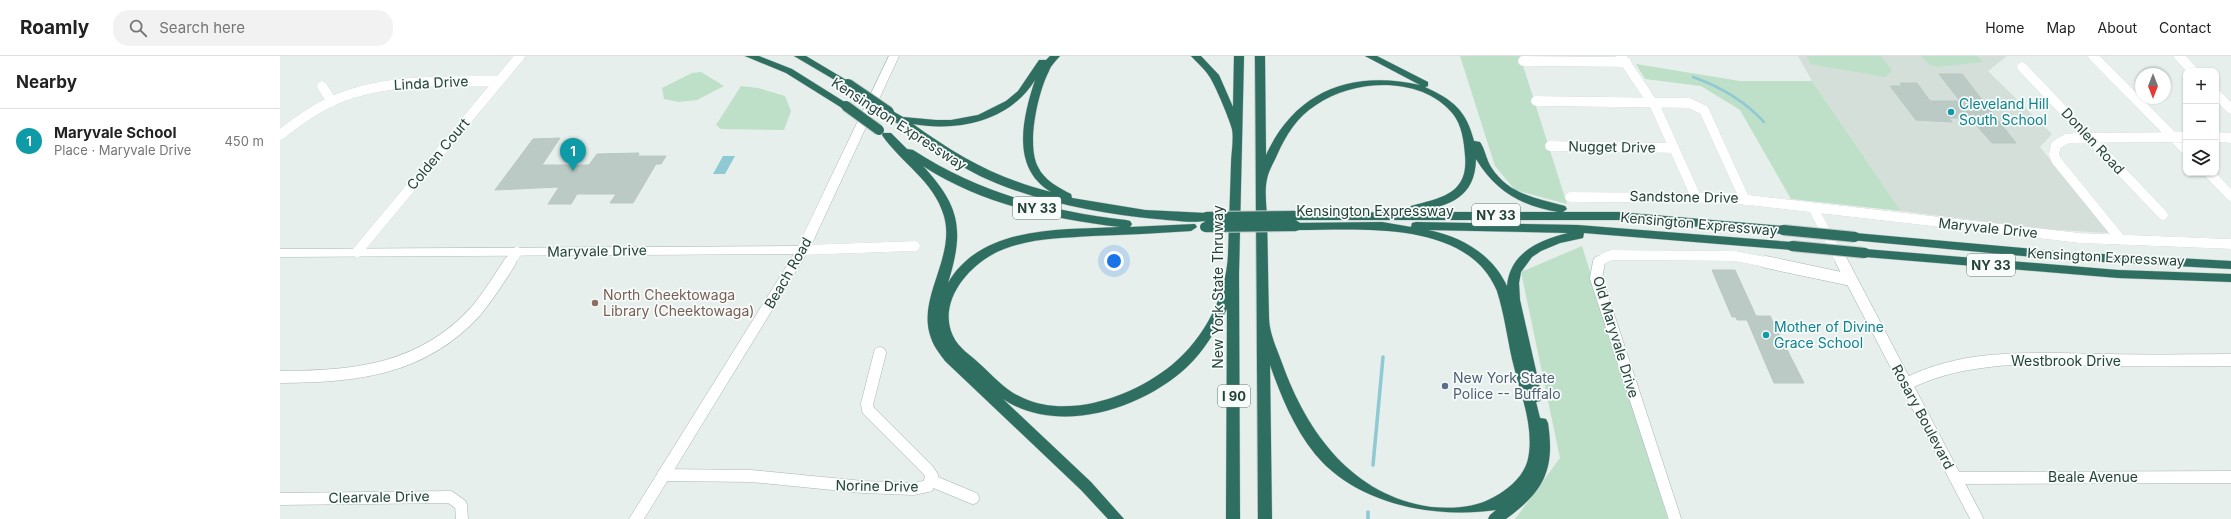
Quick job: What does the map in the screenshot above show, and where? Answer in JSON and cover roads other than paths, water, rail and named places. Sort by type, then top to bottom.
[{"type":"highway","name":"Kensington Expressway","points":[[750,56],[788,71],[846,106],[919,159],[961,184],[1013,202],[1060,214],[1107,222],[1191,227],[1205,222]]},
{"type":"highway","name":"Kensington Expressway","points":[[799,56],[848,84],[976,170],[1003,182],[1088,207],[1131,214],[1170,217],[1205,222],[1618,216],[2066,256],[2231,265]]},
{"type":"highway","points":[[900,119],[931,125],[948,124],[968,122],[993,112],[1007,104],[1022,92],[1047,56]]},
{"type":"highway","points":[[1055,56],[1047,65],[1040,80],[1026,139],[1026,149],[1029,160],[1041,178],[1063,194],[1088,207]]},
{"type":"highway","points":[[1196,56],[1214,75],[1238,132]]},
{"type":"highway","name":"New York State Thruway","points":[[1232,519],[1233,274],[1239,56]]},
{"type":"highway","name":"I 90","points":[[1260,56],[1263,176],[1265,519]]},
{"type":"highway","points":[[1370,56],[1436,89],[1458,105],[1472,127],[1484,166],[1506,189],[1540,205],[1618,216]]},
{"type":"highway","points":[[1263,176],[1276,147],[1294,118],[1317,101],[1342,89],[1368,84],[1400,84],[1423,89],[1447,103],[1461,118],[1465,126],[1472,158],[1471,174],[1467,183],[1459,192],[1440,204],[1375,220]]},
{"type":"highway","points":[[883,132],[932,184],[950,218],[951,254],[934,310],[936,335],[942,346],[950,358],[1086,486],[1117,519]]},
{"type":"highway","name":"Kensington Expressway","points":[[1375,220],[1608,231],[2074,271],[2231,278]]},
{"type":"highway","points":[[1263,326],[1274,363],[1298,416],[1318,449],[1349,480],[1392,503],[1434,514],[1463,513],[1482,510],[1512,493],[1522,484],[1534,464],[1536,453],[1536,436],[1500,284],[1484,261],[1464,247],[1434,235],[1375,220]]},
{"type":"highway","points":[[1191,227],[1047,235],[1026,238],[997,248],[969,265],[950,290],[942,310],[946,336],[954,347],[1002,393],[1018,402],[1043,409],[1064,410],[1104,406],[1127,400],[1152,388],[1187,360],[1201,344],[1220,311],[1233,274]]},
{"type":"highway","points":[[1495,519],[1519,502],[1531,489],[1544,464],[1545,450],[1513,292],[1515,272],[1527,255],[1546,243],[1573,235],[1608,231]]},
{"type":"street","name":"Colden Court","points":[[357,252],[520,56]]},
{"type":"street","name":"Beach Road","points":[[636,519],[803,250],[894,56]]},
{"type":"street","points":[[2093,56],[2183,147]]},
{"type":"street","points":[[2179,56],[2191,68]]},
{"type":"street","points":[[1523,61],[1623,59],[1653,103],[1696,197]]},
{"type":"street","name":"Donlen Road","points":[[2022,67],[2163,215]]},
{"type":"street","name":"Linda Drive","points":[[280,135],[306,115],[332,102],[360,92],[399,83],[499,81]]},
{"type":"street","points":[[322,86],[332,102]]},
{"type":"street","points":[[2219,97],[2231,109]]},
{"type":"street","name":"Sandstone Drive","points":[[1536,101],[1689,103],[1704,110],[1745,200],[1696,197],[1570,197]]},
{"type":"street","points":[[2121,240],[2060,165],[2054,154],[2054,149],[2060,141],[2074,138],[2183,137]]},
{"type":"street","points":[[2219,137],[2231,138]]},
{"type":"street","name":"Nugget Drive","points":[[1550,146],[1674,148]]},
{"type":"street","points":[[2212,176],[2231,196]]},
{"type":"street","name":"Maryvale Drive","points":[[1745,200],[1999,230],[2121,240],[2231,244]]},
{"type":"street","name":"Rosary Boulevard","points":[[1813,208],[1977,519]]},
{"type":"street","name":"Maryvale Drive","points":[[280,253],[803,250],[914,246]]},
{"type":"street","points":[[280,377],[350,375],[386,366],[419,353],[441,340],[476,311],[517,252]]},
{"type":"street","name":"Old Maryvale Drive","points":[[1675,519],[1596,278],[1598,262],[1603,257],[1612,255],[1735,256],[1851,280]]},
{"type":"street","name":"Norine Drive","points":[[664,476],[751,476],[834,485],[914,489],[928,486],[932,481],[932,476],[928,470],[868,410],[867,404],[880,353]]},
{"type":"street","name":"Westbrook Drive","points":[[1906,384],[1920,376],[1947,367],[1995,361],[2231,360]]},
{"type":"street","name":"Beale Avenue","points":[[1955,478],[2231,477]]},
{"type":"street","points":[[932,481],[973,498]]},
{"type":"street","name":"Clearvale Drive","points":[[280,499],[450,497],[459,502],[463,509],[462,519]]},
{"type":"water","points":[[723,156],[735,156],[725,174],[713,174]]},
{"type":"waterway","points":[[1693,77],[1732,95],[1764,122]]},
{"type":"waterway","points":[[1373,465],[1383,357]]},
{"type":"waterway","points":[[1368,512],[1368,519]]},
{"type":"place","name":"Cleveland Hill South School","points":[[1951,112]]},
{"type":"place","name":"Maryvale School","points":[[573,171]]},
{"type":"place","name":"North Cheektowaga Library (Cheektowaga)","points":[[595,303]]},
{"type":"place","name":"Mother of Divine Grace School","points":[[1766,335]]},
{"type":"place","name":"New York State Police -- Buffalo","points":[[1445,386]]}]
